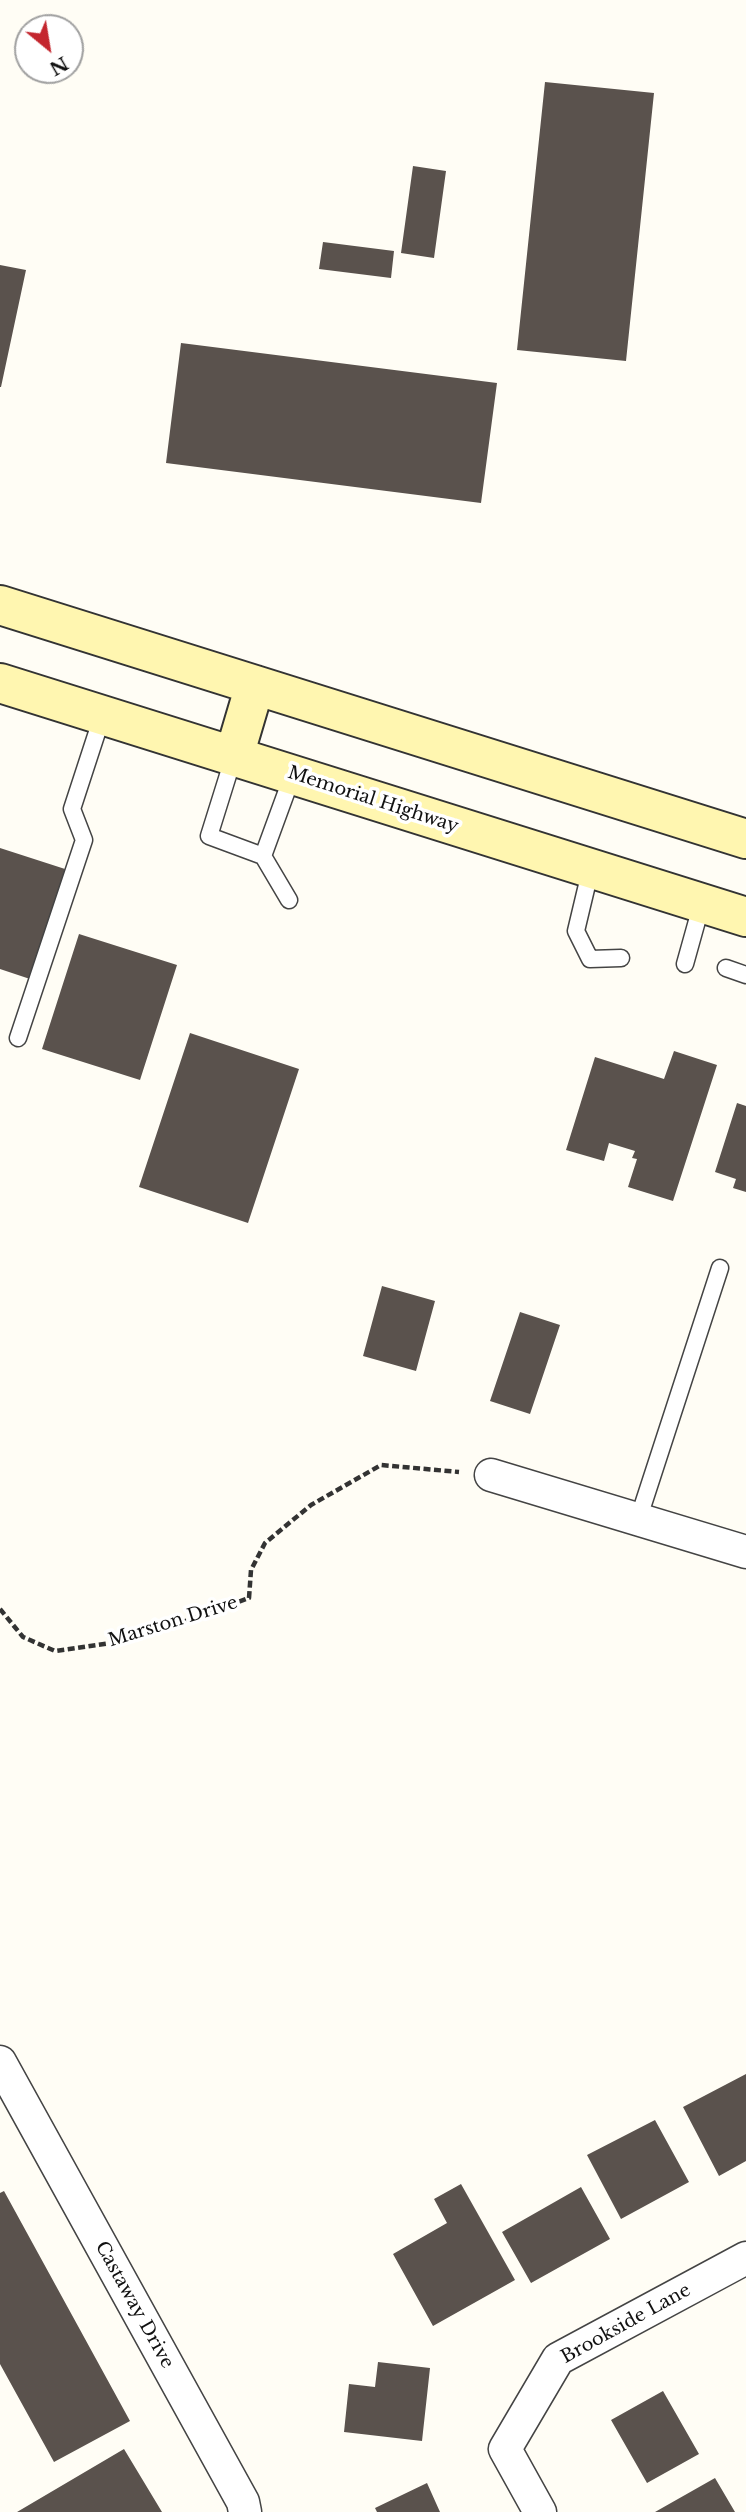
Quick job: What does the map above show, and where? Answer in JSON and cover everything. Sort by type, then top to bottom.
[{"type":"main road","points":[[0,605],[746,839]]},
{"type":"main road","name":"Memorial Highway","points":[[0,683],[702,903],[745,912]]},
{"type":"main road","points":[[234,757],[255,685]]},
{"type":"street","points":[[491,1475],[746,1552]]},
{"type":"street","name":"Castaway Drive","points":[[0,2062],[10,2105],[243,2502],[244,2512]]},
{"type":"street","name":"Brookside Lane","points":[[540,2512],[505,2449],[558,2359],[746,2258]]},
{"type":"lane","points":[[18,1038],[84,840],[72,809],[103,714]]},
{"type":"lane","points":[[234,757],[209,836],[263,856],[289,900]]},
{"type":"lane","points":[[263,856],[293,774]]},
{"type":"lane","points":[[591,868],[576,931],[590,959],[621,958]]},
{"type":"lane","points":[[685,964],[702,903]]},
{"type":"lane","points":[[726,968],[746,975]]},
{"type":"lane","points":[[638,1520],[720,1268]]},
{"type":"path","name":"Marston Drive","points":[[0,1609],[23,1637],[55,1651],[118,1642],[249,1598],[251,1570],[265,1543],[311,1506],[381,1465],[491,1475]]},
{"type":"building","points":[[545,82],[654,93],[626,361],[517,350]]},
{"type":"building","points":[[413,166],[446,171],[434,258],[401,253]]},
{"type":"building","points":[[323,242],[394,251],[391,278],[319,269]]},
{"type":"building","points":[[0,265],[26,270],[1,387],[0,387]]},
{"type":"building","points":[[181,343],[497,383],[481,503],[166,463]]},
{"type":"building","points":[[0,848],[65,869],[30,979],[0,969]]},
{"type":"building","points":[[79,934],[177,965],[140,1080],[42,1049]]},
{"type":"building","points":[[190,1033],[299,1069],[248,1223],[139,1187]]},
{"type":"building","points":[[674,1051],[717,1065],[673,1201],[628,1187],[637,1159],[632,1158],[635,1151],[609,1143],[604,1161],[566,1150],[595,1057],[664,1079]]},
{"type":"building","points":[[737,1103],[746,1106],[746,1192],[733,1188],[736,1179],[715,1172]]},
{"type":"building","points":[[382,1286],[435,1301],[416,1371],[363,1356]]},
{"type":"building","points":[[520,1312],[560,1325],[530,1414],[490,1401]]},
{"type":"building","points":[[746,2074],[746,2161],[719,2176],[683,2107]]},
{"type":"building","points":[[655,2120],[689,2182],[621,2219],[587,2155]]},
{"type":"building","points":[[461,2184],[515,2280],[433,2326],[393,2254],[447,2223],[434,2199]]},
{"type":"building","points":[[581,2187],[610,2239],[531,2283],[502,2232]]},
{"type":"building","points":[[4,2191],[130,2421],[54,2462],[0,2364],[0,2193]]},
{"type":"building","points":[[378,2362],[430,2368],[422,2441],[344,2432],[349,2384],[375,2387]]},
{"type":"building","points":[[663,2391],[699,2454],[647,2483],[611,2420]]},
{"type":"building","points":[[124,2449],[162,2512],[17,2512]]},
{"type":"building","points":[[715,2478],[735,2512],[655,2512]]},
{"type":"building","points":[[427,2483],[440,2512],[377,2512],[375,2508]]}]
